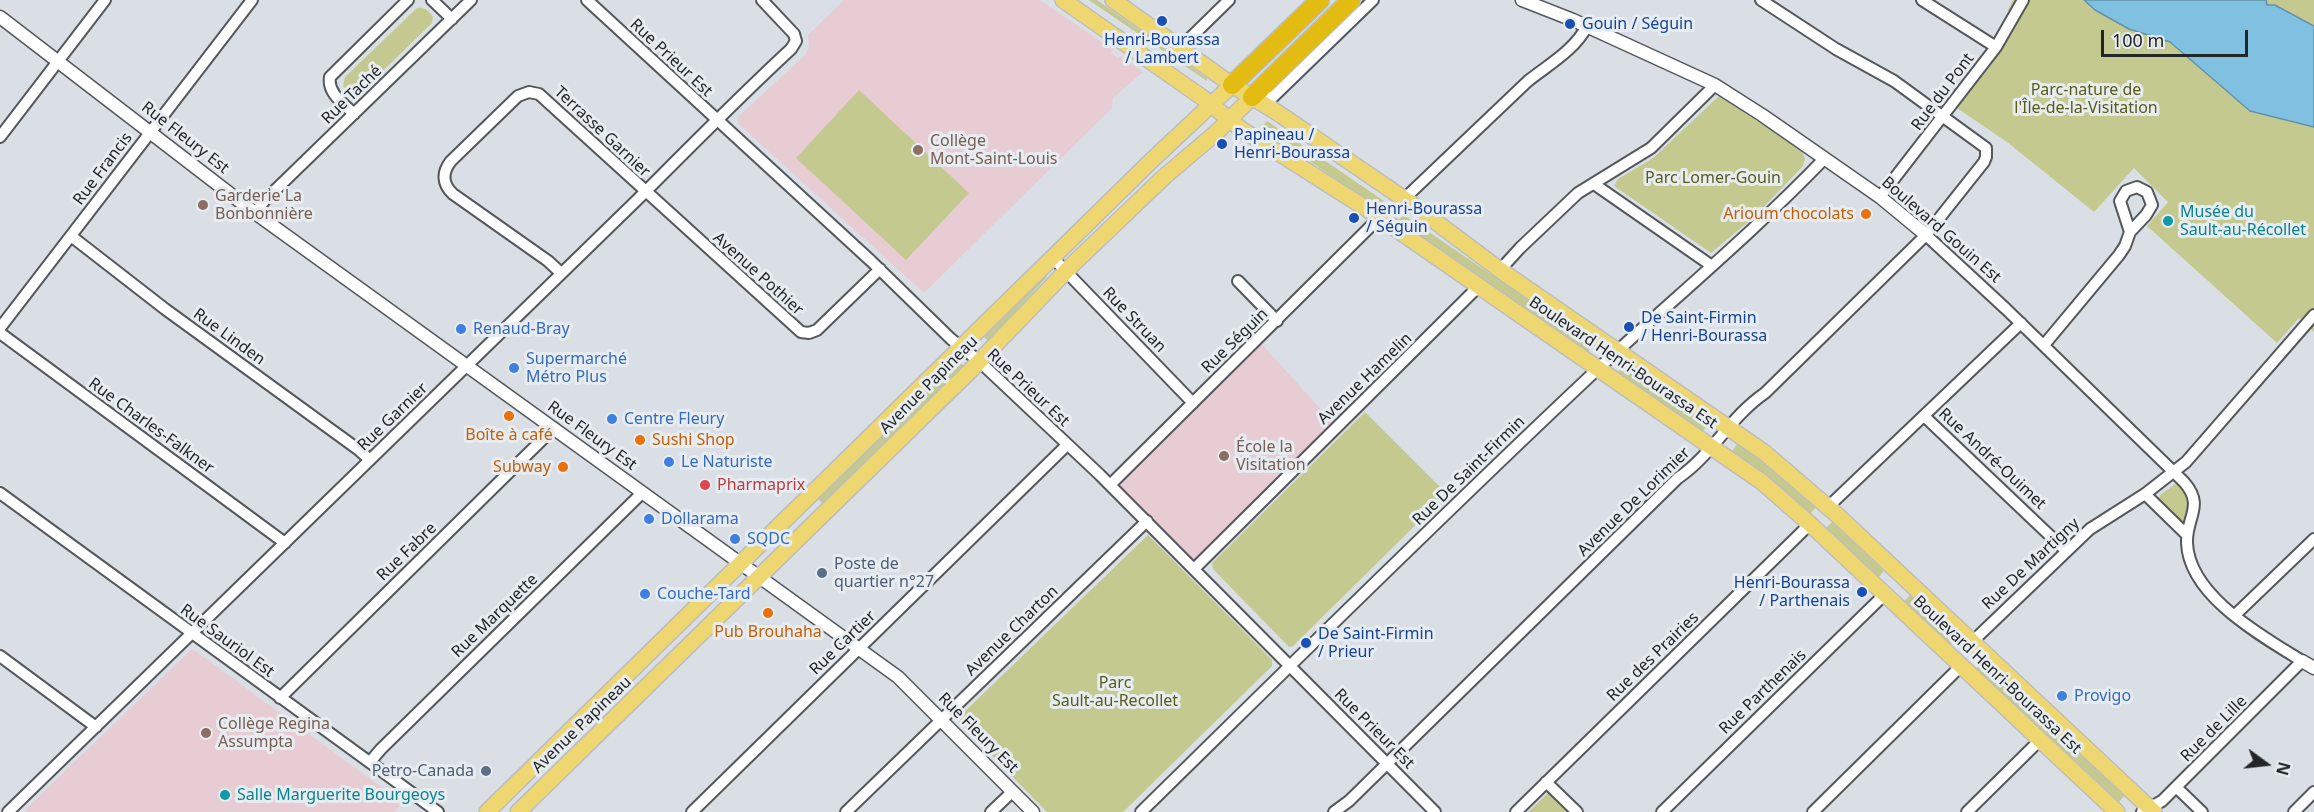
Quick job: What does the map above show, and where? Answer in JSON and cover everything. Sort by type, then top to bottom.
[{"type":"highway","points":[[1232,85],[1320,0]]},
{"type":"highway","points":[[1252,97],[1351,0]]},
{"type":"main road","name":"Boulevard Henri-Bourassa Est","points":[[1063,0],[1212,105],[1251,136],[1379,218],[1479,286],[1712,446],[1768,488],[1810,524],[2117,812]]},
{"type":"main road","name":"Boulevard Henri-Bourassa Est","points":[[1113,0],[1232,85],[1275,111],[1404,199],[1500,270],[1773,459],[1828,507],[2149,811]]},
{"type":"main road","name":"Avenue Papineau","points":[[487,812],[1232,85]]},
{"type":"main road","name":"Avenue Papineau","points":[[518,812],[979,362],[1066,272],[1164,177],[1252,97]]},
{"type":"street","points":[[0,137],[105,0]]},
{"type":"street","name":"Rue Francis","points":[[0,328],[252,0]]},
{"type":"street","points":[[354,114],[331,91],[330,77],[408,0]]},
{"type":"street","points":[[432,0],[452,19]]},
{"type":"street","name":"Rue Taché","points":[[255,213],[265,200],[471,0]]},
{"type":"street","name":"Rue Prieur Est","points":[[587,0],[880,269],[951,339],[979,362],[1110,485],[1435,812]]},
{"type":"street","name":"Rue Garnier","points":[[8,812],[645,192],[717,120],[724,110],[791,49],[796,40],[792,32],[762,0]]},
{"type":"street","points":[[1180,48],[1229,0]]},
{"type":"street","points":[[1252,97],[1273,97],[1373,0]]},
{"type":"street","name":"Boulevard Gouin Est","points":[[1522,0],[1587,26],[1715,85],[1880,197],[1926,235],[2021,323],[2187,486],[2194,500],[2193,516],[2187,535],[2189,555],[2197,576],[2211,594],[2235,615],[2314,668]]},
{"type":"street","points":[[1761,0],[1836,50],[1894,81],[1944,117]]},
{"type":"street","points":[[1922,0],[1996,47]]},
{"type":"street","name":"Rue du Pont","points":[[1880,197],[1996,47],[2023,0]]},
{"type":"street","name":"Rue Fleury Est","points":[[0,17],[255,213],[898,677],[1033,812]]},
{"type":"street","points":[[1404,199],[1528,81],[1547,68],[1587,26]]},
{"type":"street","points":[[1500,270],[1578,193],[1651,148],[1715,85]]},
{"type":"street","name":"Terrasse Garnier","points":[[561,273],[548,261],[450,191],[444,177],[445,170],[451,161],[518,96],[531,92],[539,94],[645,192]]},
{"type":"street","name":"Avenue De Lorimier","points":[[1334,812],[1349,801],[1386,762],[1712,446],[1752,402],[1765,393],[1926,235],[1986,157],[1986,148],[1944,117]]},
{"type":"street","name":"Rue De Saint-Firmin","points":[[1141,812],[1598,368],[1766,218],[1824,159]]},
{"type":"street","points":[[1594,184],[1712,266]]},
{"type":"street","name":"Avenue Pothier","points":[[645,192],[796,329],[804,333],[817,330],[880,269]]},
{"type":"street","name":"Rue Séguin","points":[[1110,485],[1379,218]]},
{"type":"street","points":[[2043,345],[2119,255],[2130,232]]},
{"type":"street","name":"Rue Linden","points":[[71,236],[156,302],[370,460]]},
{"type":"street","name":"Rue Struan","points":[[1053,258],[1194,403]]},
{"type":"street","points":[[1238,281],[1277,321]]},
{"type":"street","name":"Avenue Hamelin","points":[[1194,569],[1479,286]]},
{"type":"street","name":"Rue De Martigny","points":[[1972,642],[2066,550],[2097,523],[2145,494],[2186,462],[2314,315]]},
{"type":"street","points":[[1828,507],[2021,323]]},
{"type":"street","name":"Rue Charles-Falkner","points":[[0,333],[285,543]]},
{"type":"street","name":"Rue André-Ouimet","points":[[1924,416],[2066,550]]},
{"type":"street","name":"Rue Fabre","points":[[280,698],[554,428]]},
{"type":"street","name":"Rue Cartier","points":[[692,812],[1067,445]]},
{"type":"street","name":"Rue Sauriol Est","points":[[0,493],[438,812]]},
{"type":"street","name":"Rue Marquette","points":[[370,762],[381,748],[642,493]]},
{"type":"street","points":[[2145,494],[2187,535]]},
{"type":"street","name":"Avenue Charton","points":[[846,812],[1147,521]]},
{"type":"street","name":"Rue des Prairies","points":[[1516,812],[1810,524]]},
{"type":"street","points":[[2235,615],[2314,539]]},
{"type":"street","name":"Rue Parthenais","points":[[1662,812],[1885,594]]},
{"type":"street","points":[[2,655],[96,727]]},
{"type":"street","name":"Rue de Lille","points":[[2149,811],[2162,801],[2302,661]]},
{"type":"street","points":[[1812,812],[1960,666]]},
{"type":"street","points":[[1968,812],[2040,740]]},
{"type":"street","points":[[1546,782],[1577,812]]},
{"type":"street","points":[[2176,787],[2202,812]]},
{"type":"street","points":[[991,812],[1012,792]]},
{"type":"street","points":[[2294,812],[2314,792]]},
{"type":"shaded area","name":"Collège Mont-Saint-Louis","points":[[844,0],[1040,0],[1113,50],[1111,53],[1118,58],[1120,56],[1143,72],[1113,98],[1112,108],[924,293],[737,120],[806,54],[809,47],[808,35]]},
{"type":"shaded area","name":"École la Visitation","points":[[1258,340],[1337,427],[1194,569],[1110,485]]},
{"type":"shaded area","name":"Collège Regina Assumpta","points":[[191,650],[403,803],[394,812],[25,812]]},
{"type":"green space","points":[[1089,0],[1097,0],[1207,78],[1207,81]]},
{"type":"green space","name":"Parc-nature de l'Île-de-la-Visitation","points":[[2013,0],[2083,0],[2095,10],[2129,29],[2170,42],[2250,111],[2314,127],[2314,332],[2299,318],[2277,343],[2147,226],[2168,202],[2134,168],[2094,212],[2007,142],[1957,108],[1991,65],[2020,18],[2008,10]]},
{"type":"green space","points":[[2266,0],[2314,0],[2314,26],[2276,5],[2267,5]]},
{"type":"green space","points":[[417,8],[428,11],[433,17],[432,23],[358,95],[350,95],[343,86],[345,77]]},
{"type":"green space","points":[[859,90],[969,193],[906,260],[796,158]]},
{"type":"green space","name":"Parc Lomer-Gouin","points":[[1719,96],[1802,151],[1805,159],[1803,166],[1755,216],[1711,253],[1614,186],[1618,179],[1653,158]]},
{"type":"green space","points":[[1267,121],[1384,201],[1377,207],[1261,128]]},
{"type":"green space","points":[[1404,215],[1593,344],[1588,352],[1397,221]]},
{"type":"green space","points":[[1045,275],[1047,277],[988,341],[983,336]]},
{"type":"green space","points":[[958,361],[964,366],[823,504],[817,498]]},
{"type":"green space","points":[[1623,365],[1709,423],[1703,431],[1618,372]]},
{"type":"green space","points":[[1365,412],[1447,494],[1293,646],[1289,647],[1213,569],[1212,563]]},
{"type":"green space","points":[[1738,443],[1785,479],[1816,507],[1810,514],[1732,451]]},
{"type":"green space","points":[[2175,484],[2180,484],[2191,503],[2184,522],[2159,500],[2160,495]]},
{"type":"green space","points":[[1832,522],[1884,571],[1878,578],[1826,528]]},
{"type":"green space","name":"Parc Sault-au-Recollet","points":[[1148,535],[1272,660],[1272,666],[1123,812],[1047,812],[959,722],[959,717]]},
{"type":"green space","points":[[1910,595],[1957,638],[1950,645],[1904,602]]},
{"type":"green space","points":[[1983,662],[2125,795],[2119,802],[1976,669]]},
{"type":"green space","points":[[1548,793],[1567,812],[1528,812]]},
{"type":"water","points":[[2084,0],[2266,0],[2267,5],[2275,5],[2314,26],[2314,127],[2250,111],[2170,42],[2129,29],[2095,10]]},
{"type":"place","name":"Henri-Bourassa / Lambert","points":[[1162,21]]},
{"type":"place","name":"Gouin / Séguin","points":[[1570,24]]},
{"type":"place","name":"Papineau / Henri-Bourassa","points":[[1222,144]]},
{"type":"place","name":"Collège Mont-Saint-Louis","points":[[918,150]]},
{"type":"place","name":"Garderie La Bonbonnière","points":[[203,205]]},
{"type":"place","name":"Arioum chocolats","points":[[1866,214]]},
{"type":"place","name":"Henri-Bourassa / Séguin","points":[[1354,218]]},
{"type":"place","name":"Musée du Sault-au-Récollet","points":[[2168,221]]},
{"type":"place","name":"De Saint-Firmin / Henri-Bourassa","points":[[1629,327]]},
{"type":"place","name":"Renaud-Bray","points":[[461,329]]},
{"type":"place","name":"Supermarché Métro Plus","points":[[514,368]]},
{"type":"place","name":"Boîte à café","points":[[509,416]]},
{"type":"place","name":"Centre Fleury","points":[[612,419]]},
{"type":"place","name":"Sushi Shop","points":[[640,440]]},
{"type":"place","name":"École la Visitation","points":[[1224,456]]},
{"type":"place","name":"Le Naturiste","points":[[669,462]]},
{"type":"place","name":"Subway","points":[[563,467]]},
{"type":"place","name":"Pharmaprix","points":[[705,485]]},
{"type":"place","name":"Dollarama","points":[[649,519]]},
{"type":"place","name":"SQDC","points":[[735,539]]},
{"type":"place","name":"Poste de quartier n°27","points":[[822,573]]},
{"type":"place","name":"Henri-Bourassa / Parthenais","points":[[1862,592]]},
{"type":"place","name":"Couche-Tard","points":[[645,594]]},
{"type":"place","name":"Pub Brouhaha","points":[[768,613]]},
{"type":"place","name":"De Saint-Firmin / Prieur","points":[[1306,643]]},
{"type":"place","name":"Provigo","points":[[2062,696]]},
{"type":"place","name":"Collège Regina Assumpta","points":[[206,733]]},
{"type":"place","name":"Petro-Canada","points":[[486,771]]},
{"type":"place","name":"Salle Marguerite Bourgeoys","points":[[225,795]]}]
